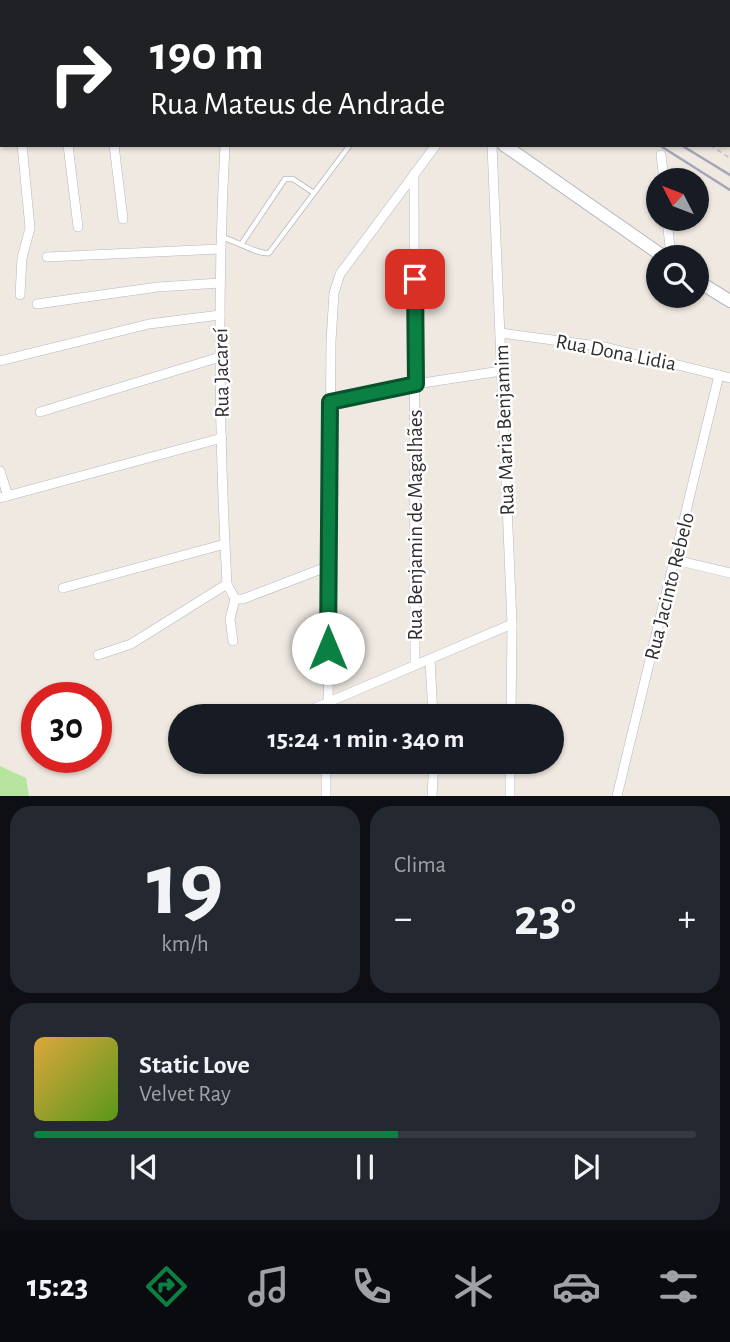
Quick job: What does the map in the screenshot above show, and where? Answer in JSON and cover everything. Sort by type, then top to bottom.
[{"type":"main road","points":[[506,147],[647,245]]},
{"type":"main road","points":[[709,288],[730,301]]},
{"type":"street","points":[[20,295],[22,258],[30,228],[22,147]]},
{"type":"street","points":[[68,147],[78,227]]},
{"type":"street","points":[[114,147],[123,219]]},
{"type":"street","name":"Rua Jacareí","points":[[225,147],[219,248],[220,357],[227,584],[235,599]]},
{"type":"street","points":[[328,702],[330,402],[334,293],[340,274],[434,147]]},
{"type":"street","name":"Rua Maria Benjamim","points":[[492,147],[512,624],[511,704]]},
{"type":"street","points":[[661,155],[663,168]]},
{"type":"street","name":"Rua Benjamin de Magalhães","points":[[414,174],[415,665]]},
{"type":"street","points":[[47,257],[219,248]]},
{"type":"street","points":[[37,304],[158,287],[220,283]]},
{"type":"street","points":[[0,361],[149,324],[220,315]]},
{"type":"street","name":"Rua Dona Lidia","points":[[500,333],[605,347],[730,378]]},
{"type":"street","points":[[40,412],[220,357]]},
{"type":"street","points":[[330,402],[416,384],[501,371]]},
{"type":"street","name":"Rua Jacinto Rebelo","points":[[617,796],[719,375]]},
{"type":"street","points":[[0,471],[4,497],[222,438]]},
{"type":"street","points":[[63,588],[225,544]]},
{"type":"street","points":[[676,560],[730,573]]},
{"type":"street","points":[[233,641],[230,619],[235,599],[243,599],[329,566]]},
{"type":"street","points":[[98,655],[131,643],[227,584]]},
{"type":"street","points":[[323,704],[512,624]]},
{"type":"street","points":[[430,659],[432,704]]},
{"type":"street","points":[[326,774],[326,796]]},
{"type":"street","points":[[432,796],[433,774]]},
{"type":"street","points":[[510,774],[510,796]]},
{"type":"lane","points":[[220,237],[242,243],[260,253],[269,253],[348,147]]},
{"type":"lane","points":[[242,243],[285,179],[293,179],[314,193]]},
{"type":"path","points":[[713,147],[730,158]]},
{"type":"green space","points":[[0,766],[26,778],[29,796],[0,796]]},
{"type":"railway","points":[[662,147],[730,190]]},
{"type":"railway","points":[[684,147],[730,175]]},
{"type":"route","points":[[328,648],[330,402],[416,384],[415,279]]}]
